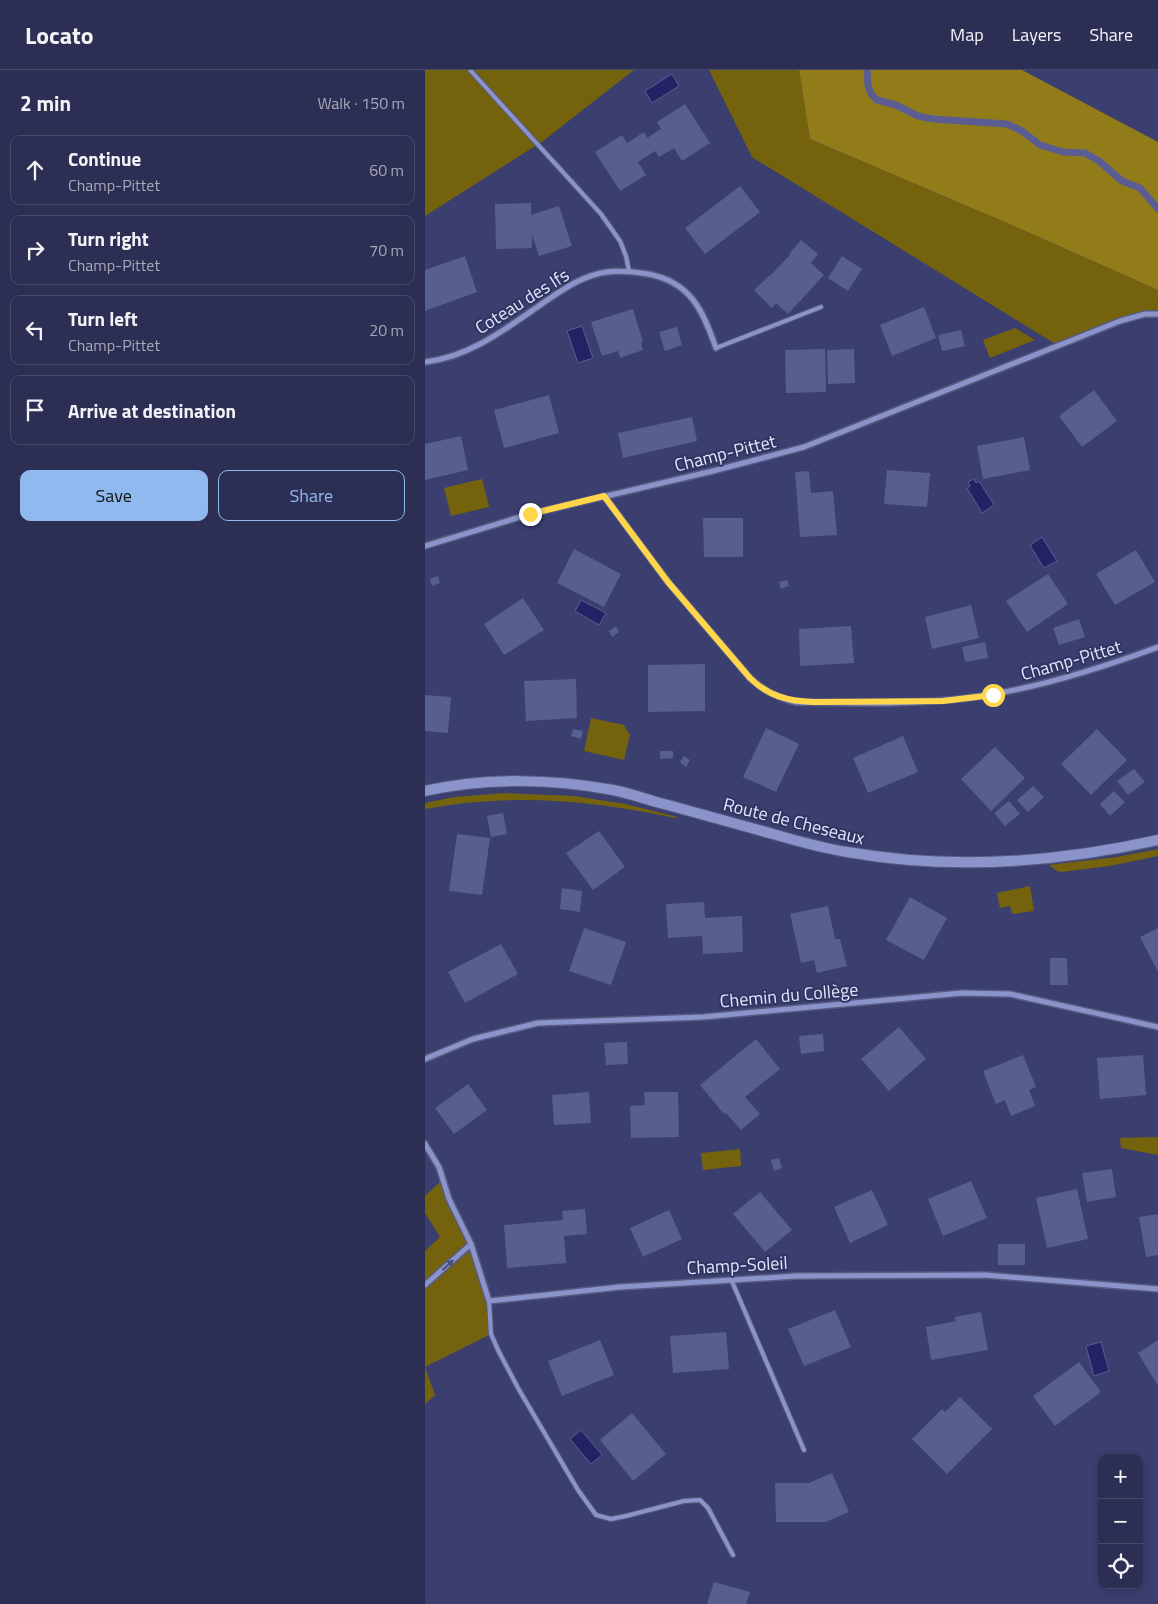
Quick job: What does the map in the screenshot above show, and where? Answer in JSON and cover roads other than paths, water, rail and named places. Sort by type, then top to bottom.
[{"type":"street","name":"Coteau des Ifs","points":[[425,362],[457,355],[487,341],[563,289],[583,279],[606,272],[629,271],[664,277],[684,291],[695,302],[705,318],[716,348]]},
{"type":"street","name":"Champ-Pittet","points":[[425,546],[530,514],[804,448],[1120,321],[1139,315],[1158,314]]},
{"type":"street","name":"Champ-Pittet","points":[[604,496],[668,582],[750,678],[761,688],[772,694],[795,702],[943,701],[993,695],[1058,680],[1121,661],[1158,647]]},
{"type":"street","name":"Route de Cheseaux","points":[[425,791],[484,783],[526,782],[569,784],[614,790],[845,852],[897,860],[948,863],[1038,859],[1118,849],[1158,840]]},
{"type":"street","name":"Chemin du Collège","points":[[425,1059],[473,1039],[538,1023],[703,1017],[962,993],[1010,994],[1158,1027]]},
{"type":"street","points":[[425,1144],[439,1167],[449,1199],[471,1244],[489,1301]]},
{"type":"street","points":[[425,1285],[471,1244]]},
{"type":"street","name":"Champ-Soleil","points":[[489,1301],[621,1286],[797,1276],[985,1275],[1158,1289]]},
{"type":"lane","points":[[470,70],[601,214],[620,241],[629,271]]},
{"type":"lane","points":[[716,348],[821,306]]},
{"type":"lane","points":[[731,1279],[804,1450]]},
{"type":"lane","points":[[489,1301],[491,1334],[498,1350],[517,1388],[578,1490],[596,1515],[611,1518],[626,1516],[684,1501],[700,1500],[708,1508],[733,1556]]},
{"type":"waterway","points":[[867,70],[868,86],[871,94],[877,100],[896,105],[918,116],[933,119],[1007,124],[1022,131],[1040,145],[1063,152],[1085,153],[1099,161],[1122,181],[1140,188],[1158,209]]}]
